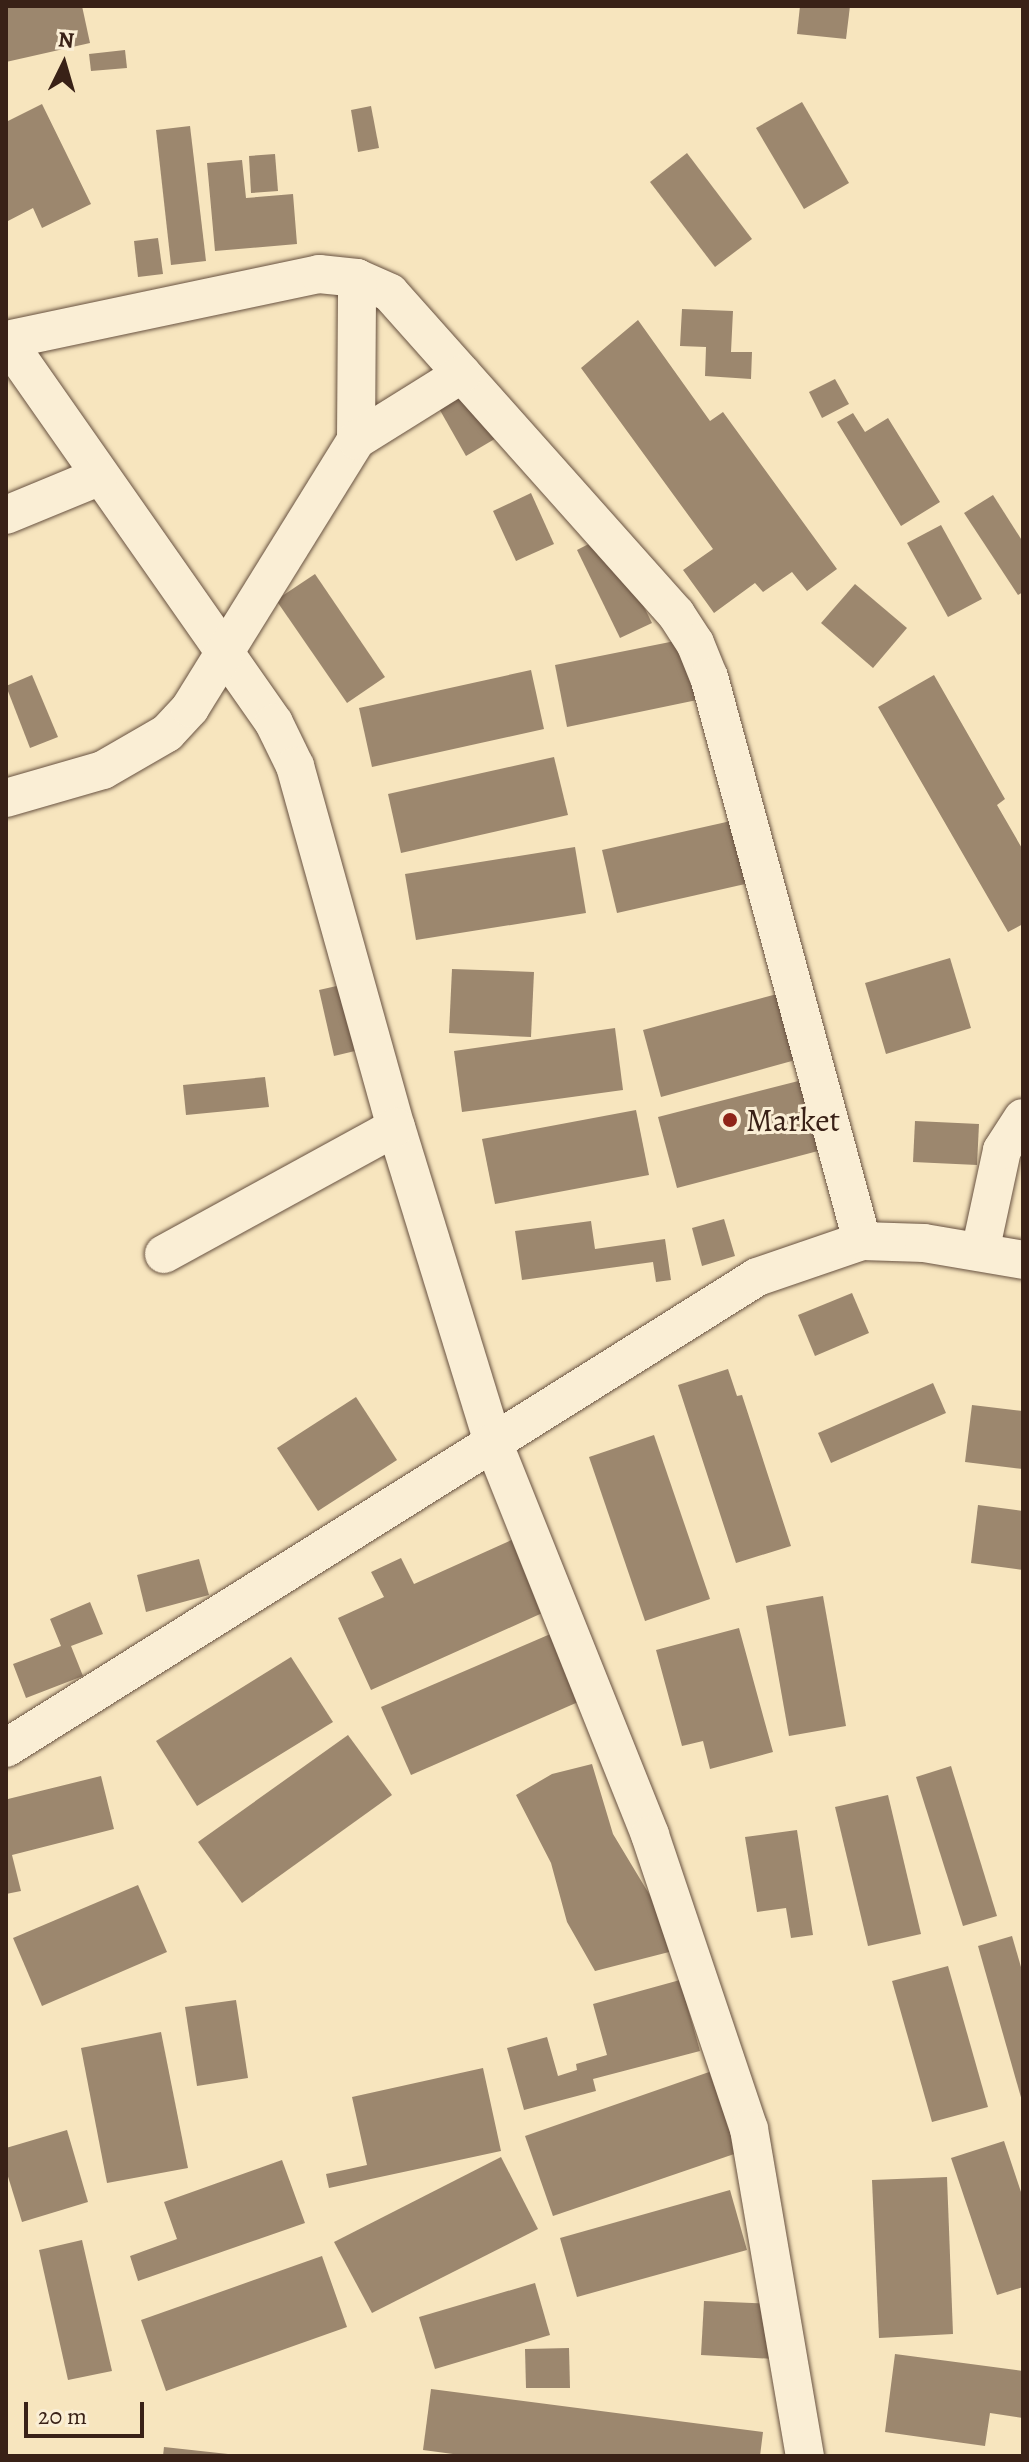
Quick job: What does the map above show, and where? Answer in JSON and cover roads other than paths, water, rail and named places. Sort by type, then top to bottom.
[{"type":"street","points":[[805,2456],[749,2129],[650,1835],[493,1442],[396,1127],[295,766],[274,723],[222,655],[6,340],[319,274],[357,278],[390,293],[676,614],[695,643],[709,677],[862,1241]]},
{"type":"street","points":[[356,440],[357,278]]},
{"type":"street","points":[[6,798],[103,770],[142,751],[190,708],[356,440],[462,374]]},
{"type":"street","points":[[6,515],[98,477]]},
{"type":"street","points":[[980,1252],[1002,1150],[1023,1118]]},
{"type":"street","points":[[164,1254],[396,1127]]},
{"type":"street","points":[[6,1748],[757,1277],[862,1241],[924,1243],[1023,1260]]},
{"type":"place","name":"Market","points":[[730,1120]]}]
